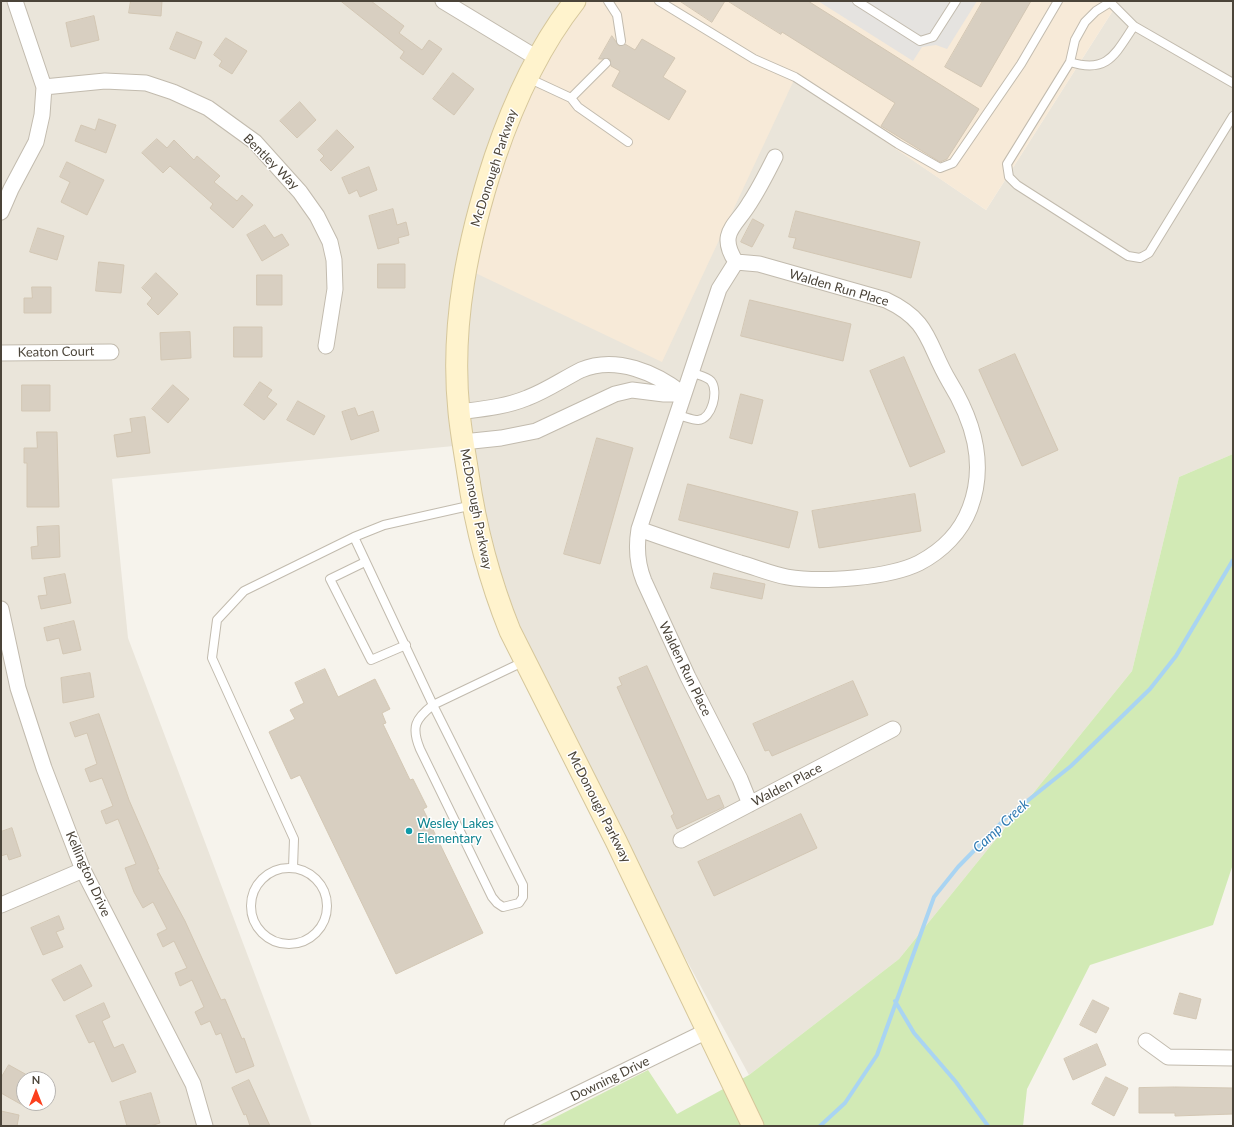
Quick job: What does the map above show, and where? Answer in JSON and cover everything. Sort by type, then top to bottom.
[{"type":"street","points":[[1,212],[10,189],[36,142],[42,115],[44,87],[15,1]]},
{"type":"street","points":[[443,1],[536,58]]},
{"type":"street","name":"McDonough Parkway","points":[[575,1],[536,58],[527,77],[506,127],[479,208],[464,277],[458,331],[458,412],[473,505],[485,562],[497,600],[525,661],[620,848],[753,1126]]},
{"type":"street","name":"Bentley Way","points":[[44,87],[105,81],[146,82],[173,92],[208,108],[255,142],[300,192],[317,216],[330,242],[334,260],[335,289],[326,346]]},
{"type":"street","points":[[736,262],[729,250],[730,230],[749,206],[775,157]]},
{"type":"street","name":"Walden Run Place","points":[[639,529],[692,548],[786,577],[842,578],[892,571],[914,565],[926,559],[953,537],[963,522],[973,501],[978,471],[977,450],[972,427],[962,403],[938,363],[930,339],[913,317],[902,308],[886,300],[759,264],[736,262],[719,289],[639,529],[638,555],[644,581],[750,804]]},
{"type":"street","name":"Keaton Court","points":[[1,353],[111,352]]},
{"type":"street","points":[[458,412],[508,405],[529,398],[580,371],[594,366],[618,365],[645,373],[669,382],[684,394]]},
{"type":"street","points":[[642,390],[645,373]]},
{"type":"street","points":[[463,442],[528,434],[615,394],[632,390],[642,390],[664,394],[684,394]]},
{"type":"street","name":"Kellington Drive","points":[[1,609],[18,688],[44,768],[83,870],[193,1084],[205,1126]]},
{"type":"street","name":"Walden Place","points":[[681,840],[894,729]]},
{"type":"street","points":[[1,905],[83,870]]},
{"type":"street","name":"Downing Drive","points":[[512,1126],[707,1031]]},
{"type":"street","points":[[1146,1041],[1168,1057],[1233,1058]]},
{"type":"lane","points":[[608,1],[617,15],[621,41]]},
{"type":"lane","points":[[658,1],[754,59],[795,77],[898,144],[940,168],[947,167],[953,163],[1021,64],[1058,1]]},
{"type":"lane","points":[[857,1],[920,40],[933,37],[956,1]]},
{"type":"lane","points":[[1233,83],[1134,26],[1111,2],[1096,11],[1085,22],[1075,40],[1070,62],[1007,164],[1007,170],[1009,177],[1017,185],[1128,256],[1140,258],[1149,253],[1233,116]]},
{"type":"lane","points":[[1070,62],[1091,67],[1102,65],[1111,59],[1134,26]]},
{"type":"lane","points":[[571,98],[606,63]]},
{"type":"lane","points":[[527,77],[571,98],[578,107],[628,142]]},
{"type":"lane","points":[[676,415],[698,420],[706,416],[713,403],[714,389],[712,382],[706,377],[691,372]]},
{"type":"lane","points":[[293,868],[294,840],[212,658],[217,620],[244,591],[354,538],[384,525],[473,505]]},
{"type":"lane","points":[[354,538],[406,645],[433,705],[524,885],[523,897],[519,903],[504,907],[497,903],[492,897],[420,749],[416,740],[416,722],[421,714],[433,705],[525,661]]},
{"type":"lane","points":[[366,562],[330,579],[371,660],[406,645]]},
{"type":"lane","points":[[293,868],[312,875],[320,884],[326,895],[328,907],[326,920],[315,935],[298,944],[285,945],[272,941],[262,934],[254,923],[251,911],[251,898],[256,886],[265,876],[276,870],[293,868]]},
{"type":"shaded area","points":[[1,1],[579,1],[795,80],[986,210],[1119,1],[1233,1],[1233,454],[1179,477],[1132,671],[899,959],[749,1075],[480,580],[464,445],[112,479],[128,638],[312,1126],[1,1126]]},
{"type":"shaded area","points":[[579,1],[1119,1],[986,210],[794,80],[662,362],[467,269],[531,59]]},
{"type":"shaded area","points":[[818,1],[977,1],[947,49],[936,45],[922,47],[913,61]]},
{"type":"green space","points":[[1233,454],[1233,864],[1213,925],[1090,965],[1027,1089],[1023,1126],[538,1126],[648,1070],[677,1114],[749,1075],[899,959],[1132,671],[1179,477]]},
{"type":"building","points":[[131,1],[162,1],[161,16],[129,13]]},
{"type":"building","points":[[341,1],[371,1],[404,26],[399,33],[422,50],[429,40],[442,49],[423,75],[400,58],[404,52]]},
{"type":"building","points":[[680,1],[725,1],[712,22]]},
{"type":"building","points":[[728,1],[808,1],[979,109],[947,159],[940,162],[881,126],[895,103],[782,32],[781,34]]},
{"type":"building","points":[[983,1],[1031,1],[981,87],[945,67]]},
{"type":"building","points":[[94,16],[99,40],[71,47],[66,23]]},
{"type":"building","points":[[177,32],[202,42],[195,59],[170,49]]},
{"type":"building","points":[[612,36],[619,46],[625,44],[635,50],[642,39],[675,58],[663,77],[686,91],[669,120],[612,86],[620,71],[611,66],[610,59],[599,59]]},
{"type":"building","points":[[226,38],[247,51],[232,74],[219,66],[222,61],[214,55]]},
{"type":"building","points":[[453,73],[474,89],[454,115],[433,99]]},
{"type":"building","points":[[300,102],[316,120],[297,138],[280,121]]},
{"type":"building","points":[[99,119],[116,125],[106,153],[75,141],[81,125],[95,130]]},
{"type":"building","points":[[337,130],[354,147],[331,171],[320,160],[324,156],[318,150]]},
{"type":"building","points":[[157,139],[167,148],[174,140],[194,160],[197,156],[220,176],[214,182],[237,201],[242,195],[253,205],[233,228],[210,208],[213,204],[170,166],[163,173],[142,153]]},
{"type":"building","points":[[67,162],[104,180],[87,215],[61,202],[70,182],[60,177]]},
{"type":"building","points":[[369,167],[377,190],[360,197],[357,190],[349,194],[342,178]]},
{"type":"building","points":[[393,209],[397,225],[406,222],[409,235],[398,238],[399,243],[378,249],[369,216]]},
{"type":"building","points":[[796,211],[920,242],[911,278],[793,248],[796,238],[789,237]]},
{"type":"building","points":[[753,219],[764,225],[752,247],[741,242]]},
{"type":"building","points":[[265,225],[274,238],[282,234],[289,245],[262,261],[247,235]]},
{"type":"building","points":[[38,228],[64,236],[57,260],[30,252]]},
{"type":"building","points":[[99,262],[124,265],[121,293],[96,291]]},
{"type":"building","points":[[378,264],[405,264],[405,288],[378,288]]},
{"type":"building","points":[[156,273],[178,294],[158,315],[147,304],[152,298],[142,288]]},
{"type":"building","points":[[257,275],[282,275],[282,305],[257,305]]},
{"type":"building","points":[[32,287],[51,287],[51,313],[24,313],[24,298],[32,298]]},
{"type":"building","points":[[750,300],[851,324],[843,361],[741,336]]},
{"type":"building","points":[[234,327],[262,327],[262,357],[234,357]]},
{"type":"building","points":[[190,332],[191,358],[161,360],[160,333]]},
{"type":"building","points":[[1015,354],[1058,450],[1022,466],[979,370]]},
{"type":"building","points":[[904,357],[945,452],[910,467],[870,371]]},
{"type":"building","points":[[260,382],[272,390],[267,397],[277,404],[264,420],[244,405]]},
{"type":"building","points":[[22,385],[50,385],[50,411],[22,411]]},
{"type":"building","points":[[173,385],[189,399],[168,423],[152,409]]},
{"type":"building","points":[[741,394],[763,400],[752,444],[730,438]]},
{"type":"building","points":[[298,401],[325,416],[314,435],[287,420]]},
{"type":"building","points":[[355,408],[358,416],[373,411],[379,431],[351,440],[342,412]]},
{"type":"building","points":[[145,417],[150,453],[117,457],[114,435],[132,432],[130,419]]},
{"type":"building","points":[[37,432],[57,432],[59,507],[27,507],[27,463],[24,463],[24,448],[37,448]]},
{"type":"building","points":[[597,438],[633,448],[600,564],[564,554]]},
{"type":"building","points":[[688,484],[798,512],[789,548],[679,520]]},
{"type":"building","points":[[915,494],[921,531],[819,548],[812,511]]},
{"type":"building","points":[[59,526],[60,557],[32,559],[31,547],[38,546],[37,527]]},
{"type":"building","points":[[714,573],[765,584],[762,599],[711,588]]},
{"type":"building","points":[[65,574],[71,603],[41,609],[38,596],[47,595],[44,578]]},
{"type":"building","points":[[74,621],[81,650],[63,654],[59,638],[47,641],[44,628]]},
{"type":"building","points":[[647,666],[707,800],[719,795],[724,807],[677,829],[671,816],[674,814],[617,687],[622,685],[619,678]]},
{"type":"building","name":"Wesley Lakes Elementary","points":[[325,669],[338,697],[375,679],[390,709],[382,713],[386,723],[383,724],[410,780],[413,779],[427,807],[423,809],[483,933],[396,974],[300,775],[291,779],[269,732],[295,719],[290,710],[304,703],[295,683]]},
{"type":"building","points":[[90,673],[94,697],[63,703],[61,678]]},
{"type":"building","points":[[853,681],[868,715],[772,756],[769,750],[765,751],[753,724]]},
{"type":"building","points":[[99,714],[129,800],[159,869],[157,869],[185,921],[221,1000],[225,999],[242,1039],[244,1038],[254,1066],[236,1073],[221,1033],[216,1035],[210,1021],[201,1025],[195,1012],[204,1007],[192,980],[180,986],[175,973],[187,968],[174,941],[163,947],[157,934],[167,929],[153,902],[143,908],[134,892],[125,868],[136,864],[118,819],[106,824],[101,811],[113,806],[102,778],[90,782],[85,769],[97,764],[87,733],[75,737],[70,723]]},
{"type":"building","points":[[801,814],[817,848],[714,896],[698,862]]},
{"type":"building","points":[[12,828],[21,856],[9,860],[7,854],[1,856],[1,832]]},
{"type":"building","points":[[59,916],[64,929],[56,932],[63,947],[43,955],[31,928]]},
{"type":"building","points":[[81,965],[92,986],[64,1001],[52,980]]},
{"type":"building","points":[[1180,993],[1201,999],[1196,1019],[1174,1014]]},
{"type":"building","points":[[1093,1000],[1109,1008],[1096,1033],[1080,1025]]},
{"type":"building","points":[[104,1003],[110,1017],[102,1021],[114,1048],[123,1044],[136,1072],[112,1082],[94,1041],[89,1043],[76,1016]]},
{"type":"building","points":[[1097,1044],[1106,1065],[1073,1080],[1064,1059]]},
{"type":"building","points":[[9,1065],[20,1071],[16,1071],[16,1101],[1,1093],[1,1078]]},
{"type":"building","points":[[1106,1077],[1128,1088],[1114,1116],[1092,1104]]},
{"type":"building","points":[[249,1080],[270,1126],[250,1126],[246,1114],[244,1115],[232,1088]]},
{"type":"building","points":[[1139,1088],[1233,1088],[1233,1114],[1175,1116],[1175,1113],[1139,1113]]},
{"type":"building","points":[[151,1093],[160,1123],[150,1126],[127,1126],[120,1102]]},
{"type":"building","points":[[1,1111],[19,1115],[17,1126],[1,1126]]},
{"type":"waterway","name":"Camp Creek","points":[[820,1126],[845,1103],[877,1055],[934,897],[958,867],[1006,818],[1071,766],[1150,689],[1176,656],[1233,560]]},
{"type":"waterway","points":[[895,1001],[914,1033],[956,1082],[988,1126]]},
{"type":"place","name":"Wesley Lakes Elementary","points":[[409,831]]}]
